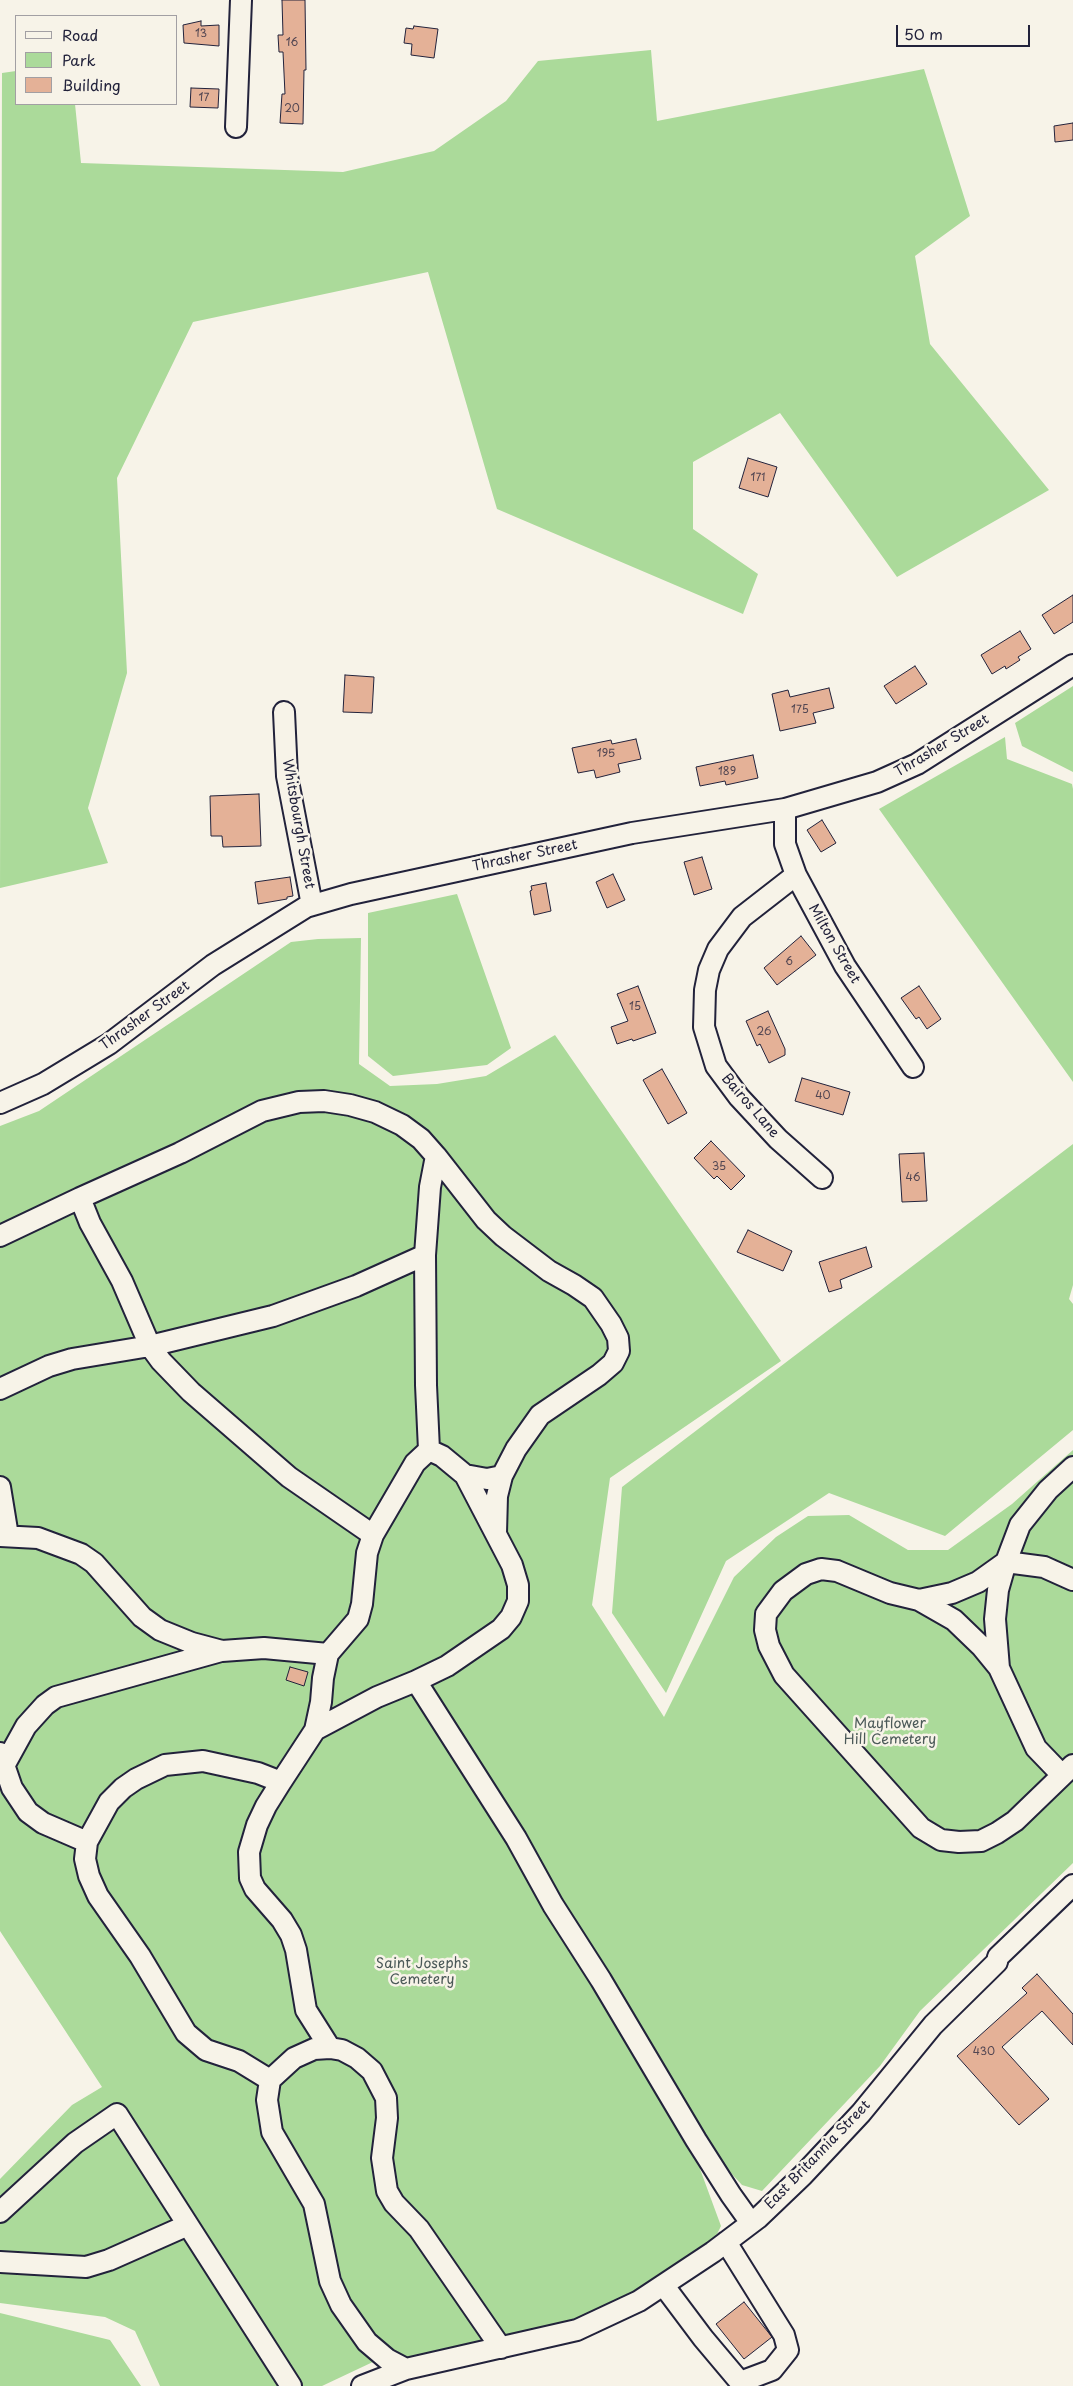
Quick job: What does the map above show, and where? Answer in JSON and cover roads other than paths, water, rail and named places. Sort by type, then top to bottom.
[{"type":"street","points":[[236,127],[240,0]]},
{"type":"street","name":"Thrasher Street","points":[[0,1103],[65,1072],[109,1044],[213,965],[312,905],[370,890],[632,833],[785,809],[895,775],[960,738],[1073,665]]},
{"type":"street","name":"Whitsbourgh Street","points":[[284,712],[287,776],[312,905]]},
{"type":"street","name":"Milton Street","points":[[785,809],[785,844],[796,875],[845,966],[913,1067]]},
{"type":"street","name":"Bairos Lane","points":[[796,875],[742,918],[718,949],[709,970],[705,990],[704,1028],[716,1066],[739,1097],[778,1139],[822,1178]]},
{"type":"street","points":[[0,1236],[180,1153],[249,1117],[275,1107],[299,1102],[324,1101],[350,1105],[375,1112],[402,1125],[422,1139],[486,1220],[503,1236],[549,1271],[593,1298],[618,1338],[619,1351],[613,1363],[540,1415],[516,1449],[502,1476],[497,1496],[496,1535]]},
{"type":"street","points":[[330,2048],[306,2010],[296,1950],[291,1935],[282,1920],[255,1889],[250,1878],[249,1852],[257,1825],[281,1782],[315,1730],[328,1654],[358,1619],[362,1604],[367,1553],[373,1535],[415,1463],[429,1450],[425,1366],[425,1255],[430,1187],[436,1156]]},
{"type":"street","points":[[80,1198],[90,1223],[122,1281],[150,1346],[191,1392],[289,1477],[373,1535]]},
{"type":"street","points":[[0,1389],[49,1366],[72,1359],[150,1346],[272,1316],[356,1286],[425,1255]]},
{"type":"street","points":[[315,1730],[377,1698],[447,1666],[488,1640],[502,1629],[511,1617],[518,1600],[518,1585],[512,1566],[464,1475],[442,1456],[429,1450]]},
{"type":"street","points":[[999,1668],[995,1619],[998,1590],[1006,1562],[1020,1525],[1048,1490],[1073,1467]]},
{"type":"street","points":[[464,1475],[487,1479],[502,1476]]},
{"type":"street","points":[[0,1487],[4,1536],[38,1538],[81,1554],[94,1563],[129,1604],[160,1630],[192,1643],[222,1651]]},
{"type":"street","points":[[919,1600],[952,1593],[978,1582],[1006,1562],[1044,1567],[1073,1580]]},
{"type":"street","points":[[821,1569],[837,1570],[890,1593],[919,1600],[954,1620],[981,1646],[999,1668],[1036,1748],[1068,1770],[1015,1821],[997,1833],[981,1841],[959,1842],[941,1840],[921,1828],[784,1675],[769,1646],[765,1630],[766,1614],[774,1600],[794,1582],[821,1569]]},
{"type":"street","points":[[87,1842],[42,1823],[28,1812],[12,1788],[2,1759],[44,1705],[56,1697],[222,1651],[264,1648],[328,1654]]},
{"type":"street","points":[[416,1681],[516,1838],[554,1905],[602,1980],[696,2140],[751,2223]]},
{"type":"street","points":[[270,2080],[239,2061],[206,2050],[186,2034],[140,1956],[98,1896],[88,1876],[85,1860],[87,1842],[109,1802],[123,1788],[136,1779],[165,1766],[203,1761],[258,1773],[281,1782]]},
{"type":"street","name":"East Britannia Street","points":[[362,2386],[406,2369],[577,2330],[639,2301],[664,2286],[751,2223],[825,2152],[878,2092],[933,2025],[997,1962],[998,1957],[1073,1885]]},
{"type":"street","points":[[406,2369],[387,2359],[367,2342],[334,2293],[314,2204],[272,2132],[267,2100],[270,2080],[284,2065],[303,2053],[330,2048],[342,2050],[366,2065],[380,2084],[386,2105],[387,2118],[382,2158],[387,2191],[394,2203],[419,2229],[501,2348]]},
{"type":"street","points":[[0,2212],[75,2143],[117,2114],[291,2386]]},
{"type":"street","points":[[0,2262],[86,2267],[109,2260],[188,2225]]},
{"type":"street","points":[[664,2286],[703,2338],[740,2382],[772,2370],[788,2350],[784,2334],[726,2242]]},
{"type":"park label","name":"Mayflower Hill Cemetery","points":[[890,1732]]},
{"type":"park label","name":"Saint Josephs Cemetery","points":[[422,1972]]}]
